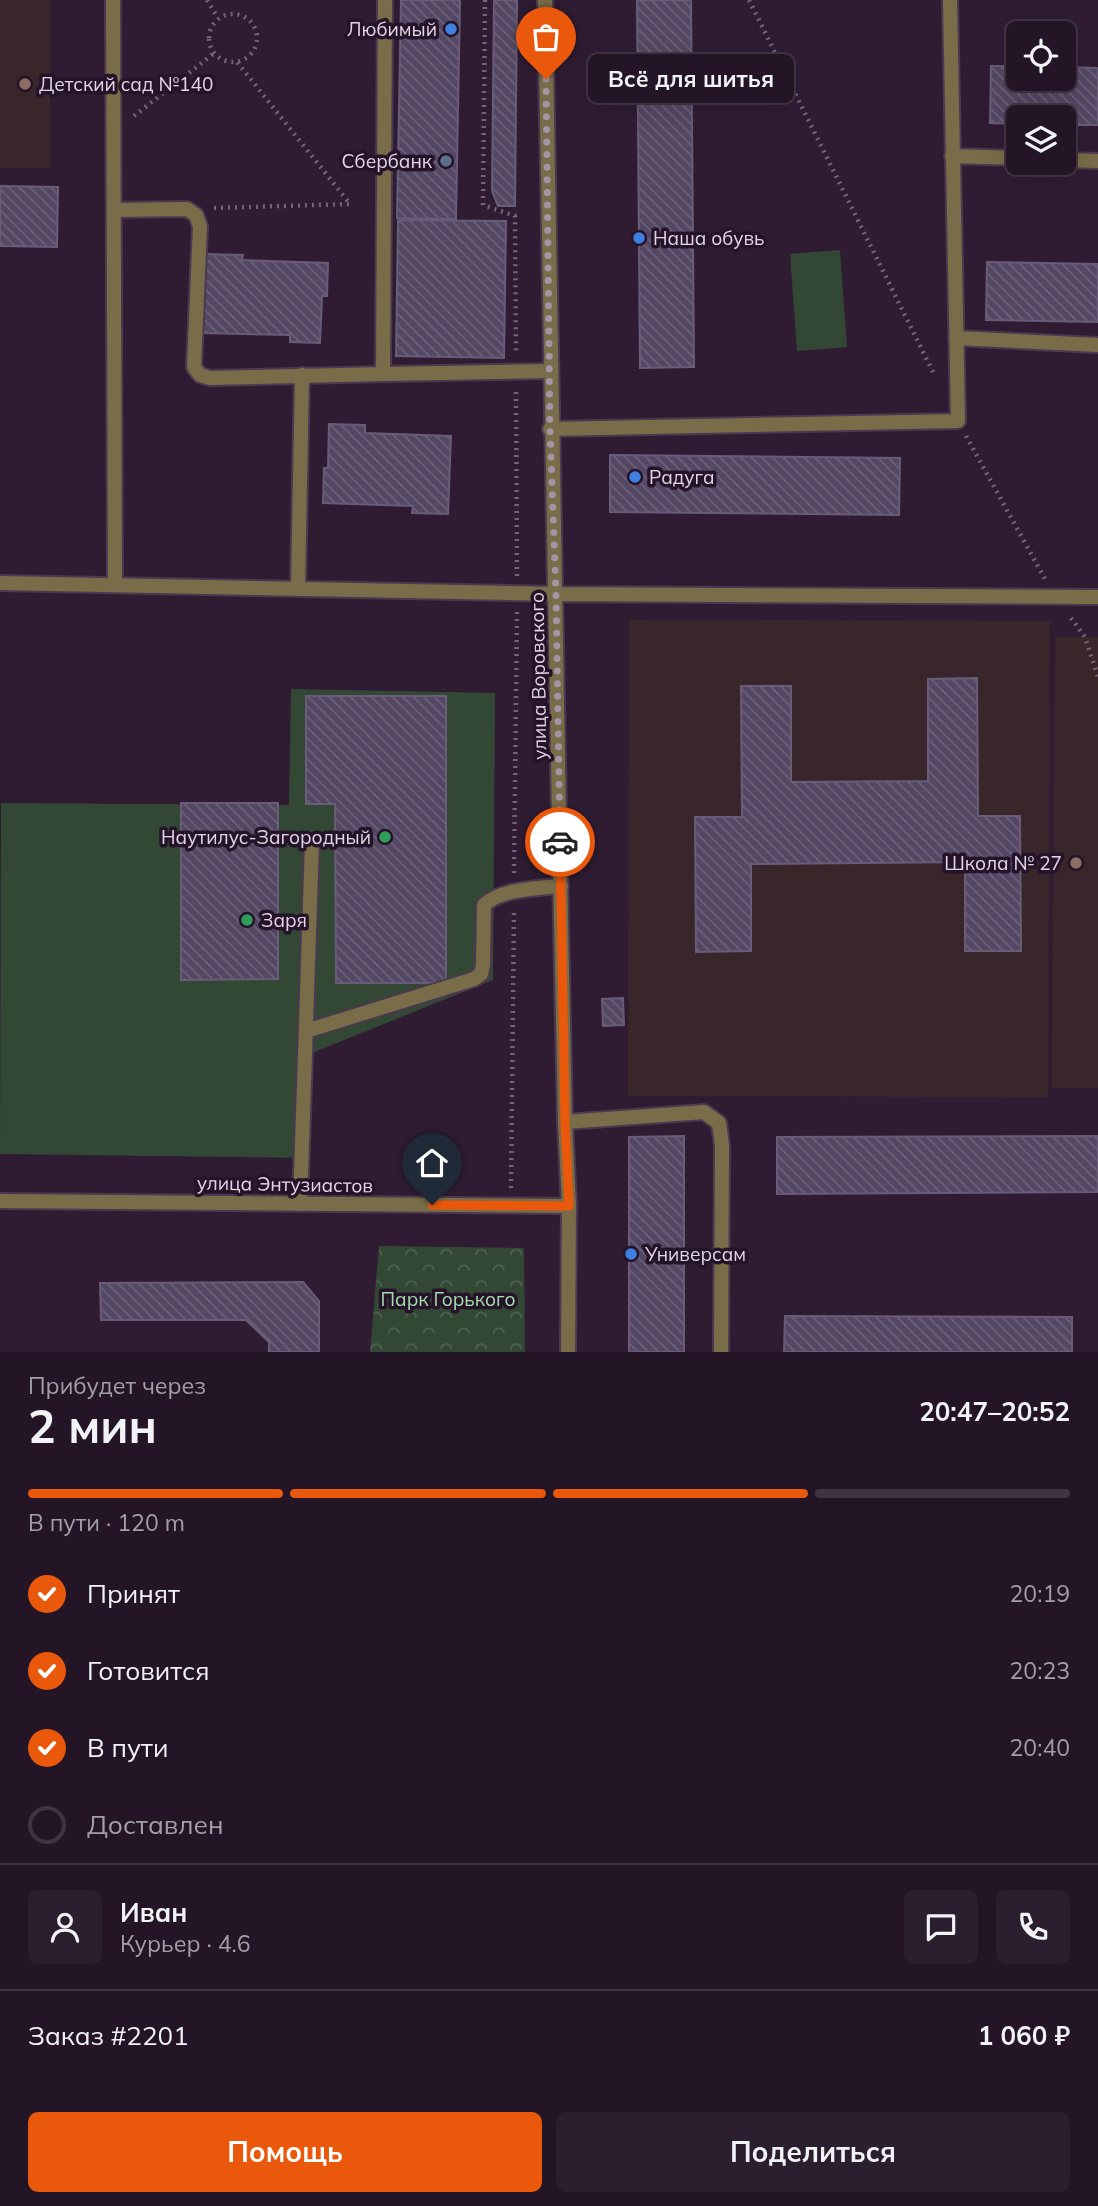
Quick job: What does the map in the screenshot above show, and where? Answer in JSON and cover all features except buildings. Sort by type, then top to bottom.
[{"type":"street","points":[[113,0],[115,584]]},
{"type":"street","points":[[383,374],[385,0]]},
{"type":"street","name":"улица Воровского","points":[[545,0],[550,429],[569,1206],[568,1352]]},
{"type":"street","points":[[550,429],[958,421],[950,0]]},
{"type":"street","points":[[953,156],[1006,158]]},
{"type":"street","points":[[1076,160],[1098,161]]},
{"type":"street","points":[[114,210],[187,209],[196,215],[200,226],[194,367],[200,375],[210,378],[549,370]]},
{"type":"street","points":[[956,338],[1098,345]]},
{"type":"street","points":[[298,589],[302,375]]},
{"type":"street","points":[[0,583],[556,594],[1098,597]]},
{"type":"street","points":[[300,1204],[313,843]]},
{"type":"street","points":[[306,1031],[474,979],[481,974],[483,965],[483,912],[489,899],[514,891],[561,886]]},
{"type":"street","points":[[565,1122],[704,1112],[719,1124],[722,1146],[721,1352]]},
{"type":"street","name":"улица Энтузиастов","points":[[0,1201],[569,1206]]},
{"type":"path","points":[[207,0],[218,18]]},
{"type":"path","points":[[749,0],[939,384]]},
{"type":"path","points":[[229,13],[242,15],[252,22],[257,34],[256,47],[248,57],[237,62],[224,61],[213,54],[208,42],[210,29],[218,18],[229,13]]},
{"type":"path","points":[[114,132],[213,54]]},
{"type":"path","points":[[187,209],[350,204],[237,62]]},
{"type":"path","points":[[958,421],[1055,597],[1085,637],[1098,677]]},
{"type":"shaded area","name":"Детский сад №140","points":[[0,0],[50,0],[50,168],[0,168]]},
{"type":"shaded area","points":[[629,620],[1050,621],[1048,1097],[628,1096]]},
{"type":"shaded area","name":"Школа № 27","points":[[1055,637],[1098,637],[1098,1088],[1052,1088]]},
{"type":"green space","points":[[840,250],[847,347],[797,351],[790,254]]},
{"type":"green space","name":"Заря","points":[[291,689],[495,693],[493,980],[312,1053],[308,1158],[0,1154],[1,803],[289,805]]},
{"type":"green space","name":"Парк Горького","points":[[379,1246],[524,1248],[525,1352],[370,1352]]},
{"type":"way so far","points":[[546,79],[550,429],[560,842]]},
{"type":"place","name":"Любимый","points":[[451,29]]},
{"type":"place","name":"Всё для шитья","points":[[546,79]]},
{"type":"place","name":"Детский сад №140","points":[[25,84]]},
{"type":"place","name":"Сбербанк","points":[[446,161]]},
{"type":"place","name":"Наша обувь","points":[[639,238]]},
{"type":"place","name":"Радуга","points":[[635,477]]},
{"type":"place","name":"Наутилус-Загородный","points":[[385,837]]},
{"type":"place","name":"Школа № 27","points":[[1076,863]]},
{"type":"place","name":"Заря","points":[[247,920]]},
{"type":"place","name":"Универсам","points":[[631,1254]]},
{"type":"route","points":[[432,1205],[569,1206],[560,842]]}]
